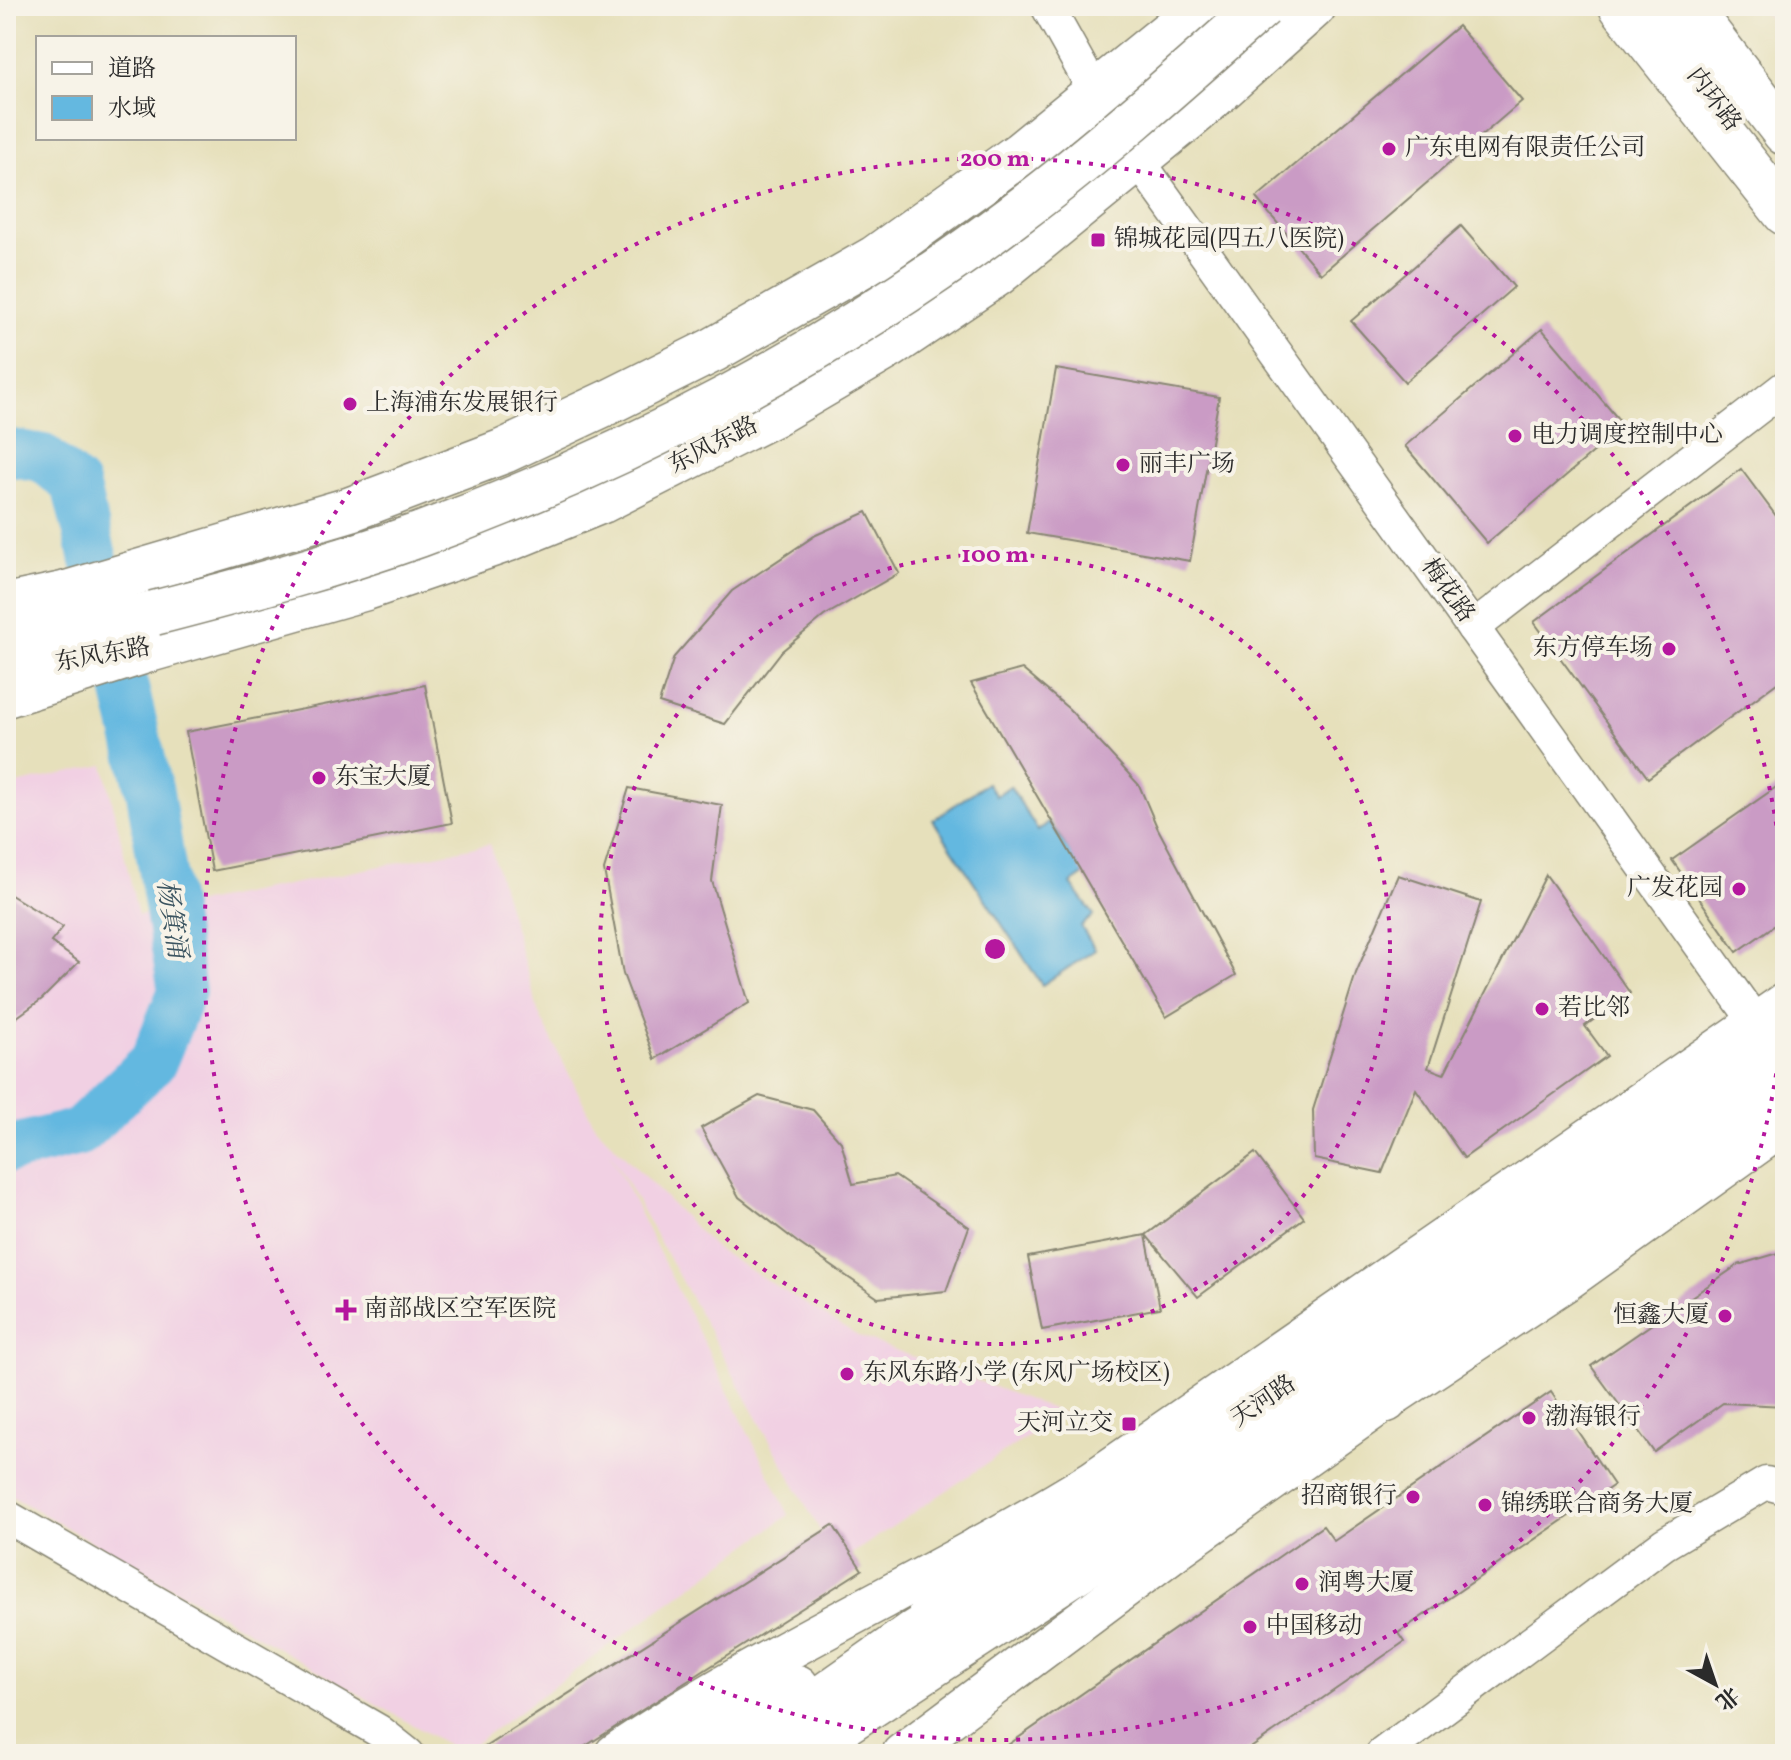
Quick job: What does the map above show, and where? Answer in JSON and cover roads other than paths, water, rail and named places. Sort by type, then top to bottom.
[{"type":"highway","points":[[6,606],[63,594],[394,494],[504,451],[613,400],[740,336],[875,258],[986,179],[1096,94],[1202,6]]},
{"type":"highway","points":[[6,649],[260,586],[419,534],[584,467],[733,394],[885,304],[1016,214],[1132,121],[1262,6]]},
{"type":"highway","name":"东风东路","points":[[124,656],[276,616],[436,566],[559,519],[654,477],[774,414],[926,323],[997,274],[1138,160],[1314,6]]},
{"type":"highway","points":[[1621,6],[1785,213]]},
{"type":"highway","name":"内环路","points":[[1637,6],[1690,70],[1785,198]]},
{"type":"highway","name":"内环路","points":[[1687,6],[1785,133]]},
{"type":"highway","points":[[1719,6],[1785,93]]},
{"type":"highway","points":[[6,695],[124,656]]},
{"type":"highway","name":"天河路","points":[[797,1754],[1061,1540],[1775,1024]]},
{"type":"highway","name":"天河路","points":[[742,1754],[922,1650],[1092,1561],[1785,1088]]},
{"type":"highway","points":[[1720,1133],[1785,1122]]},
{"type":"highway","points":[[1284,1429],[1386,1400]]},
{"type":"highway","points":[[837,1754],[922,1650],[980,1548]]},
{"type":"highway","points":[[681,1754],[763,1704],[817,1676],[922,1650]]},
{"type":"main road","points":[[1651,6],[1785,185]]},
{"type":"main road","points":[[1671,6],[1785,160]]},
{"type":"main road","points":[[6,613],[63,594]]},
{"type":"main road","name":"东风东路","points":[[6,673],[124,656]]},
{"type":"main road","points":[[615,1754],[741,1674],[980,1548],[1105,1472],[1775,1024]]},
{"type":"main road","points":[[902,1754],[1080,1619],[1386,1400],[1567,1280],[1785,1122]]},
{"type":"street","points":[[1047,6],[1096,94]]},
{"type":"street","points":[[1613,6],[1785,235]]},
{"type":"street","name":"梅花路","points":[[1138,160],[1473,628],[1775,1024]]},
{"type":"street","points":[[1473,628],[1785,387]]},
{"type":"street","points":[[1382,1754],[1664,1544],[1766,1483],[1785,1488]]},
{"type":"street","points":[[6,1516],[379,1731],[408,1754]]},
{"type":"water","points":[[987,783],[996,796],[1010,786],[1038,831],[1049,822],[1086,873],[1071,884],[1094,915],[1081,926],[1095,950],[1042,985],[933,820]]},
{"type":"waterway","name":"杨箕涌","points":[[6,452],[43,458],[75,485],[96,568]]},
{"type":"waterway","name":"杨箕涌","points":[[6,1150],[79,1132],[153,1062],[182,991],[150,793],[108,617]]},
{"type":"place","name":"广东电网有限责任公司","points":[[1389,149]]},
{"type":"place","name":"锦城花园(四五八医院)","points":[[1098,240]]},
{"type":"place","name":"上海浦东发展银行","points":[[350,404]]},
{"type":"place","name":"电力调度控制中心","points":[[1515,436]]},
{"type":"place","name":"丽丰广场","points":[[1123,465]]},
{"type":"place","name":"东方停车场","points":[[1669,649]]},
{"type":"place","name":"东宝大厦","points":[[319,778]]},
{"type":"place","name":"广发花园","points":[[1739,889]]},
{"type":"place","name":"若比邻","points":[[1542,1009]]},
{"type":"place","name":"南部战区空军医院","points":[[346,1310]]},
{"type":"place","name":"恒鑫大厦","points":[[1725,1316]]},
{"type":"place","name":"东风东路小学 (东风广场校区)","points":[[847,1374]]},
{"type":"place","name":"渤海银行","points":[[1529,1418]]},
{"type":"place","name":"天河立交","points":[[1129,1424]]},
{"type":"place","name":"招商银行","points":[[1413,1497]]},
{"type":"place","name":"锦绣联合商务大厦","points":[[1485,1505]]},
{"type":"place","name":"润粤大厦","points":[[1302,1584]]},
{"type":"place","name":"中国移动","points":[[1250,1627]]}]
